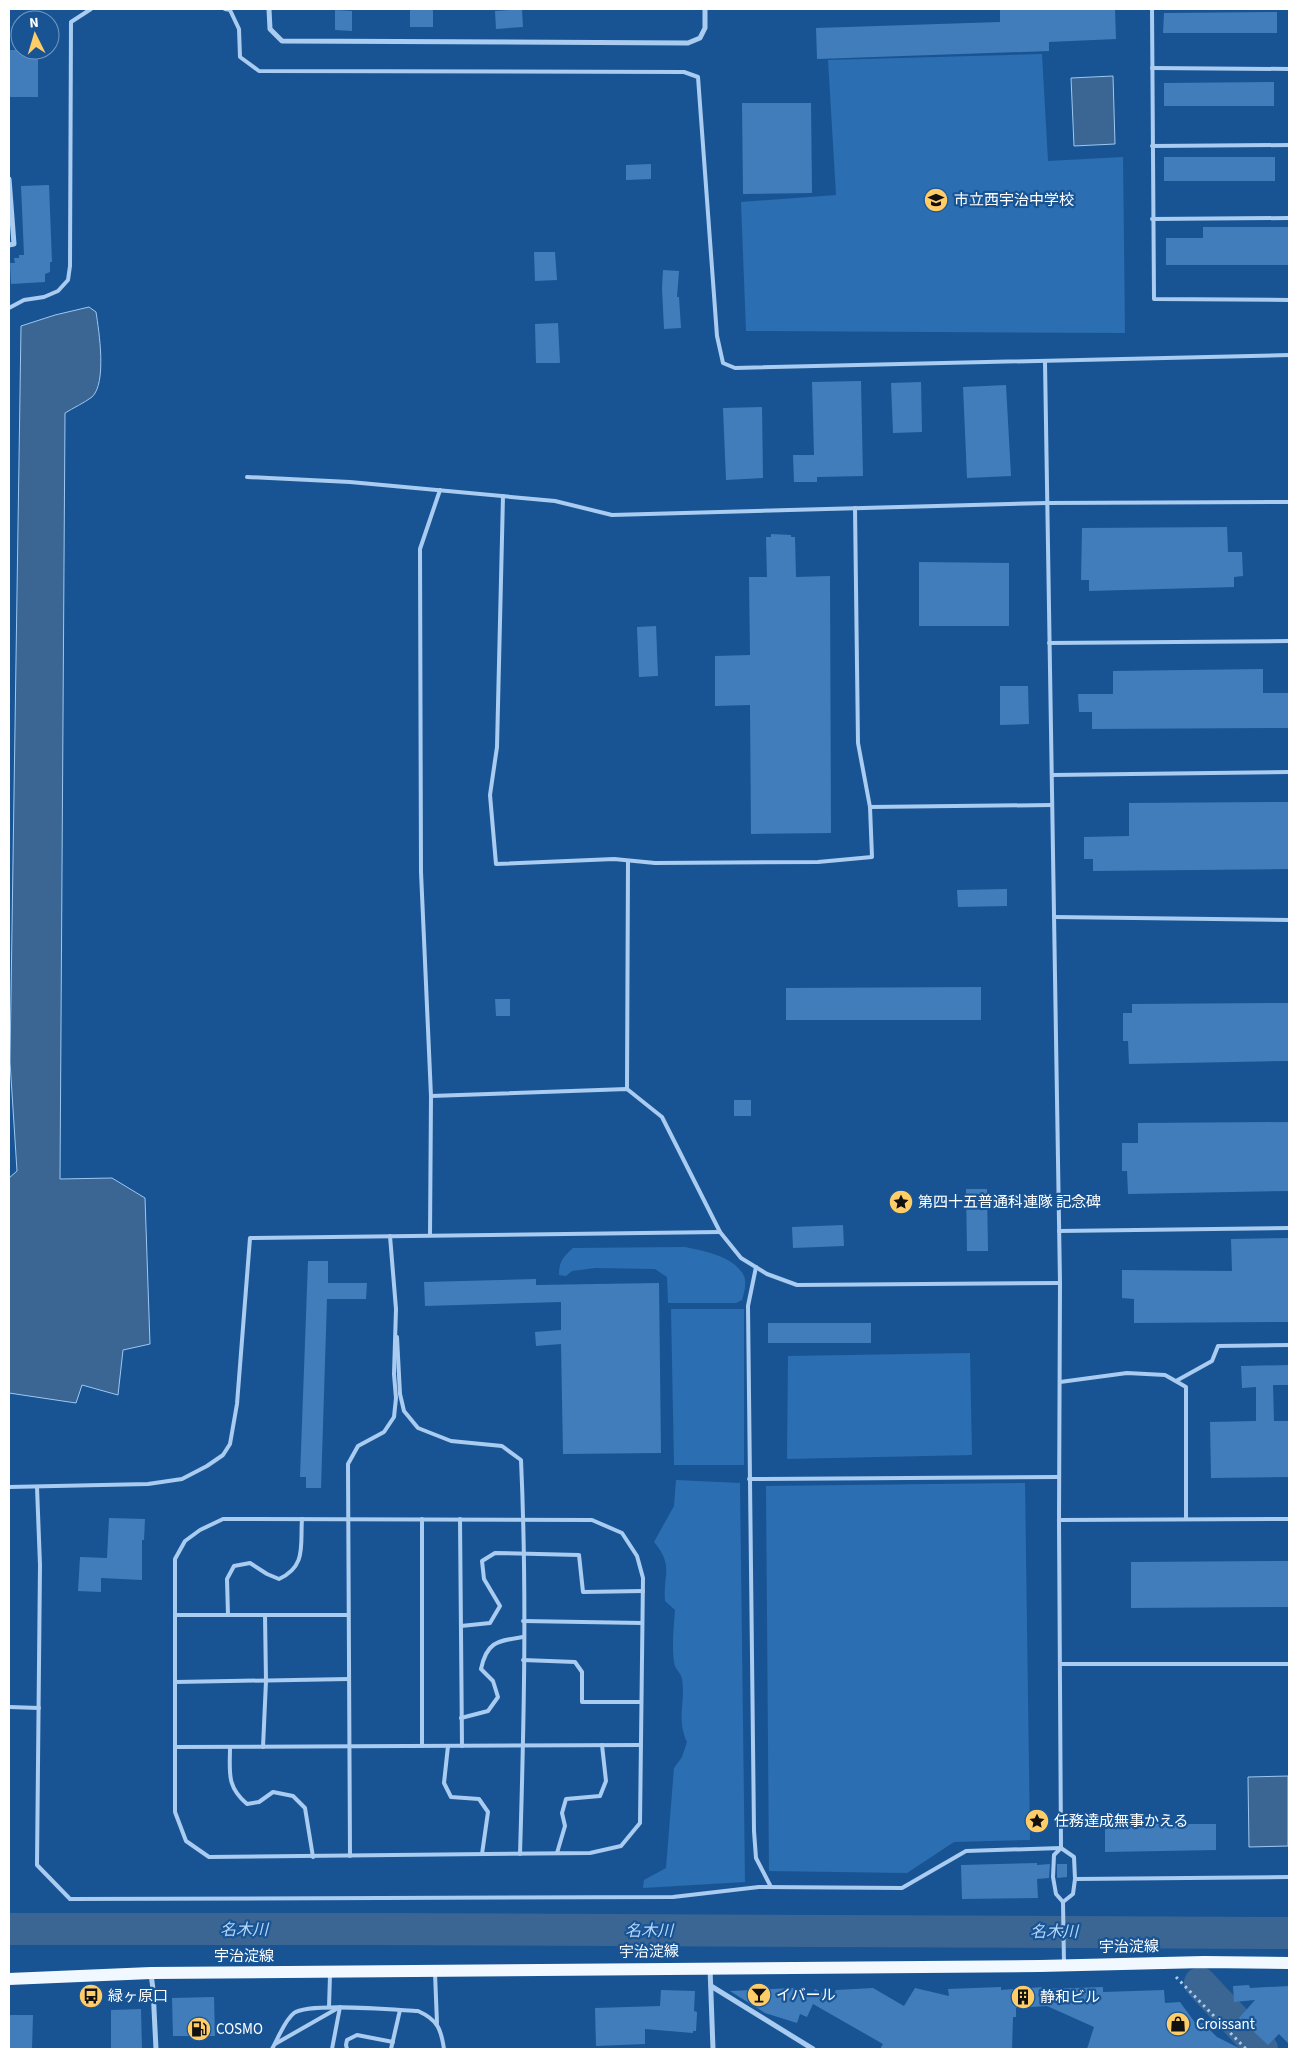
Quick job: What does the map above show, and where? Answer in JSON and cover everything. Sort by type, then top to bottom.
[{"type":"main road","name":"宇治淀線","points":[[9,1978],[151,1973],[1064,1965],[1204,1962],[1289,1963]]},
{"type":"street","points":[[269,9],[270,29],[282,41],[638,42],[688,42],[700,38],[705,28],[705,9]]},
{"type":"street","points":[[9,179],[14,244],[9,245]]},
{"type":"street","points":[[710,1968],[713,2049]]},
{"type":"street","points":[[151,1973],[154,1989],[156,2049]]},
{"type":"street","points":[[711,1986],[813,2049]]},
{"type":"lane","points":[[9,308],[24,300],[44,297],[58,291],[68,280],[70,266],[71,22],[91,9]]},
{"type":"lane","points":[[225,9],[230,10],[238,29],[240,57],[259,70],[684,72],[698,77],[717,336],[723,363],[735,368],[1289,355]]},
{"type":"lane","points":[[1152,9],[1154,299],[1289,300]]},
{"type":"lane","points":[[1152,68],[1289,69]]},
{"type":"lane","points":[[1152,146],[1289,145]]},
{"type":"lane","points":[[1152,219],[1289,218]]},
{"type":"lane","points":[[1044,362],[1060,1283],[1061,1848],[1054,1855],[1053,1877],[1056,1894],[1063,1902],[1064,1965]]},
{"type":"lane","points":[[247,477],[350,482],[555,501],[612,515],[1046,503],[1289,502]]},
{"type":"lane","points":[[430,1236],[431,1096],[421,872],[420,549],[440,490]]},
{"type":"lane","points":[[503,496],[497,747],[490,795],[496,864],[614,859],[655,863],[818,862],[872,857],[870,807],[858,743],[854,508]]},
{"type":"lane","points":[[1049,643],[1289,641]]},
{"type":"lane","points":[[1052,775],[1289,772]]},
{"type":"lane","points":[[870,807],[1052,805]]},
{"type":"lane","points":[[627,1089],[628,861]]},
{"type":"lane","points":[[1054,917],[1289,920]]},
{"type":"lane","points":[[431,1096],[627,1089],[662,1116],[720,1232],[740,1258],[767,1274],[797,1284],[1060,1283]]},
{"type":"lane","points":[[1059,1231],[1289,1228]]},
{"type":"lane","points":[[9,1487],[148,1484],[182,1479],[223,1456],[230,1444],[238,1404],[250,1238],[720,1232]]},
{"type":"lane","points":[[390,1236],[400,1394],[404,1411],[418,1428],[451,1441],[502,1446],[521,1460],[524,1554],[523,1746],[520,1854]]},
{"type":"lane","points":[[756,1267],[748,1306],[754,1831],[756,1858],[771,1887]]},
{"type":"lane","points":[[350,1856],[348,1464],[358,1446],[384,1432],[394,1417],[396,1398],[394,1374],[396,1309]]},
{"type":"lane","points":[[1176,1381],[1212,1361],[1218,1346],[1289,1345]]},
{"type":"lane","points":[[1060,1382],[1127,1372],[1165,1375],[1186,1387],[1186,1519]]},
{"type":"lane","points":[[749,1479],[1059,1477]]},
{"type":"lane","points":[[37,1487],[40,1566],[37,1865],[70,1900],[673,1896],[771,1887],[902,1888],[966,1851],[1061,1848],[1074,1857],[1075,1879],[1073,1894],[1063,1902]]},
{"type":"lane","points":[[223,1519],[302,1519],[592,1520],[622,1533],[637,1556],[643,1578],[643,1591],[640,1823],[621,1846],[590,1853],[208,1857],[186,1841],[175,1812],[175,1559],[185,1542],[200,1530],[223,1519]]},
{"type":"lane","points":[[228,1615],[227,1579],[234,1566],[250,1564],[279,1579],[291,1573],[300,1560],[302,1519]]},
{"type":"lane","points":[[422,1519],[422,1746]]},
{"type":"lane","points":[[460,1519],[462,1746]]},
{"type":"lane","points":[[1059,1520],[1289,1519]]},
{"type":"lane","points":[[461,1626],[490,1623],[500,1606],[484,1579],[482,1561],[495,1553],[579,1555],[583,1592],[643,1591]]},
{"type":"lane","points":[[175,1615],[348,1615]]},
{"type":"lane","points":[[263,1747],[266,1681],[265,1615]]},
{"type":"lane","points":[[523,1621],[642,1623]]},
{"type":"lane","points":[[461,1718],[488,1712],[498,1697],[494,1681],[481,1669],[484,1654],[497,1642],[523,1637]]},
{"type":"lane","points":[[523,1660],[575,1662],[582,1672],[582,1702],[641,1702]]},
{"type":"lane","points":[[1061,1664],[1289,1664]]},
{"type":"lane","points":[[175,1682],[349,1679]]},
{"type":"lane","points":[[9,1707],[39,1708]]},
{"type":"lane","points":[[557,1853],[565,1826],[562,1813],[566,1798],[600,1796],[606,1781],[602,1745]]},
{"type":"lane","points":[[175,1747],[641,1745]]},
{"type":"lane","points":[[448,1746],[444,1783],[451,1797],[480,1799],[488,1812],[482,1854]]},
{"type":"lane","points":[[230,1747],[231,1781],[236,1794],[247,1804],[260,1802],[273,1792],[293,1796],[304,1808],[313,1857]]},
{"type":"lane","points":[[1075,1879],[1289,1877]]},
{"type":"lane","points":[[435,1971],[437,2024]]},
{"type":"lane","points":[[329,2008],[330,1972]]},
{"type":"lane","points":[[272,2049],[287,2021],[300,2009],[340,2007],[418,2011],[429,2016],[437,2024],[442,2034],[444,2049]]},
{"type":"lane","points":[[275,2044],[340,2007]]},
{"type":"lane","points":[[332,2049],[340,2007]]},
{"type":"lane","points":[[392,2049],[400,2010]]},
{"type":"lane","points":[[347,2049],[347,2040],[357,2034],[393,2042]]},
{"type":"path","points":[[1175,1977],[1246,2049]]},
{"type":"shaded area","points":[[1042,54],[1048,161],[1123,157],[1125,333],[746,331],[741,202],[836,195],[828,60]]},
{"type":"shaded area","points":[[1113,76],[1115,144],[1074,146],[1071,78]]},
{"type":"shaded area","points":[[89,307],[96,312],[100,344],[101,369],[97,390],[92,397],[65,413],[60,1179],[112,1178],[145,1198],[150,1344],[123,1350],[118,1395],[82,1385],[76,1403],[9,1393],[9,1178],[17,1171],[10,1062],[21,326]]},
{"type":"shaded area","points":[[685,1247],[701,1250],[726,1259],[739,1269],[744,1276],[745,1282],[742,1300],[736,1303],[668,1303],[667,1277],[655,1269],[595,1268],[572,1271],[566,1276],[559,1275],[562,1260],[573,1248]]},
{"type":"shaded area","points":[[671,1309],[744,1309],[744,1465],[674,1465]]},
{"type":"shaded area","points":[[970,1353],[972,1455],[787,1459],[788,1356]]},
{"type":"shaded area","points":[[676,1480],[740,1483],[745,1882],[643,1888],[644,1880],[666,1868],[674,1768],[682,1757],[687,1742],[682,1725],[682,1679],[675,1666],[673,1654],[675,1610],[665,1601],[666,1564],[664,1557],[654,1542],[674,1506]]},
{"type":"shaded area","points":[[1025,1483],[1030,1840],[954,1842],[907,1873],[769,1871],[766,1486]]},
{"type":"shaded area","points":[[1288,1776],[1288,1846],[1249,1847],[1248,1777]]},
{"type":"building","points":[[410,9],[433,9],[433,27],[410,27]]},
{"type":"building","points":[[522,9],[523,27],[496,29],[495,11]]},
{"type":"building","points":[[1000,9],[1115,9],[1116,39],[1049,42],[1049,51],[817,59],[816,28],[1000,22]]},
{"type":"building","points":[[335,10],[352,11],[352,31],[335,30]]},
{"type":"building","points":[[1277,12],[1277,33],[1163,33],[1164,13]]},
{"type":"building","points":[[9,50],[10,60],[38,60],[38,97],[9,97]]},
{"type":"building","points":[[1274,82],[1274,106],[1164,106],[1164,83]]},
{"type":"building","points":[[742,103],[811,103],[812,193],[743,194]]},
{"type":"building","points":[[1164,157],[1275,157],[1275,181],[1164,181]]},
{"type":"building","points":[[651,164],[651,179],[626,180],[626,165]]},
{"type":"building","points":[[49,185],[52,262],[50,262],[50,272],[45,274],[45,282],[11,284],[10,263],[15,263],[14,258],[19,258],[19,255],[24,255],[21,186]]},
{"type":"building","points":[[1203,227],[1289,227],[1289,265],[1166,265],[1166,238],[1203,238]]},
{"type":"building","points":[[534,252],[555,252],[557,280],[535,281]]},
{"type":"building","points":[[663,270],[679,271],[677,297],[679,297],[681,328],[664,329]]},
{"type":"building","points":[[558,323],[560,363],[536,363],[535,324]]},
{"type":"building","points":[[861,381],[863,476],[817,477],[817,482],[794,482],[793,455],[814,455],[812,382]]},
{"type":"building","points":[[921,382],[922,432],[893,433],[891,383]]},
{"type":"building","points":[[1006,385],[1011,476],[967,478],[963,387]]},
{"type":"building","points":[[762,407],[763,478],[726,480],[723,408]]},
{"type":"building","points":[[1227,527],[1228,552],[1242,552],[1243,576],[1234,577],[1234,587],[1089,591],[1089,580],[1081,580],[1082,528]]},
{"type":"building","points":[[771,534],[795,537],[796,577],[830,576],[831,833],[751,834],[750,705],[715,706],[715,656],[750,655],[749,577],[767,577],[766,537],[771,537]]},
{"type":"building","points":[[919,562],[1009,563],[1009,626],[919,626]]},
{"type":"building","points":[[656,626],[658,676],[639,677],[637,627]]},
{"type":"building","points":[[1263,669],[1263,693],[1289,693],[1289,728],[1092,729],[1092,712],[1079,712],[1078,694],[1113,694],[1113,671]]},
{"type":"building","points":[[1000,686],[1028,686],[1029,724],[1000,725]]},
{"type":"building","points":[[1288,802],[1289,869],[1093,871],[1093,859],[1084,859],[1084,837],[1129,836],[1129,803]]},
{"type":"building","points":[[1007,889],[1007,906],[958,907],[957,890]]},
{"type":"building","points":[[981,987],[981,1020],[786,1020],[786,988]]},
{"type":"building","points":[[495,999],[510,999],[510,1016],[496,1016]]},
{"type":"building","points":[[1289,1003],[1289,1061],[1129,1064],[1128,1041],[1123,1041],[1123,1013],[1132,1013],[1132,1004]]},
{"type":"building","points":[[734,1100],[751,1100],[751,1116],[734,1116]]},
{"type":"building","points":[[1289,1122],[1289,1191],[1128,1194],[1127,1171],[1122,1171],[1122,1143],[1138,1143],[1138,1123]]},
{"type":"building","points":[[966,1189],[987,1189],[988,1251],[967,1251]]},
{"type":"building","points":[[843,1225],[844,1246],[793,1248],[792,1227]]},
{"type":"building","points":[[1289,1238],[1289,1322],[1134,1323],[1134,1299],[1122,1298],[1122,1270],[1232,1271],[1231,1239]]},
{"type":"building","points":[[308,1261],[328,1261],[328,1283],[367,1283],[366,1299],[327,1299],[321,1488],[306,1488],[306,1477],[300,1477]]},
{"type":"building","points":[[536,1279],[536,1285],[659,1283],[661,1453],[563,1454],[561,1344],[536,1346],[535,1332],[561,1330],[561,1302],[425,1306],[424,1282]]},
{"type":"building","points":[[768,1323],[871,1323],[871,1343],[768,1343]]},
{"type":"building","points":[[1289,1365],[1289,1385],[1273,1385],[1274,1421],[1289,1421],[1289,1477],[1211,1478],[1210,1422],[1256,1421],[1256,1387],[1242,1388],[1241,1366]]},
{"type":"building","points":[[109,1518],[145,1519],[144,1540],[142,1540],[142,1580],[101,1578],[101,1592],[78,1591],[80,1557],[107,1558]]},
{"type":"building","points":[[1289,1561],[1289,1607],[1131,1608],[1131,1562]]},
{"type":"building","points":[[1105,1817],[1134,1817],[1134,1824],[1216,1824],[1216,1850],[1105,1852]]},
{"type":"building","points":[[1037,1863],[1037,1865],[1050,1864],[1049,1878],[1037,1879],[1038,1898],[962,1899],[961,1865]]},
{"type":"building","points":[[1057,1864],[1067,1864],[1067,1877],[1057,1878]]},
{"type":"building","points":[[1249,1985],[1250,1988],[1289,1986],[1289,2044],[1279,2034],[1268,2045],[1239,2018],[1255,2000],[1234,2002],[1233,1986]]},
{"type":"building","points":[[1001,1987],[1001,1990],[1044,1987],[1043,1989],[1103,1987],[1103,1992],[1164,1990],[1165,2003],[1180,2002],[1196,2024],[1203,2023],[1217,2037],[1241,2049],[1087,2049],[1094,2027],[1047,2006],[1016,2008],[1016,2017],[1013,2017],[1012,2049],[880,2049],[883,2044],[813,2004],[807,2017],[800,2014],[797,2023],[765,2013],[730,1991],[793,1988],[812,1995],[815,1989],[832,1998],[836,1990],[873,1988],[904,2006],[915,1988],[949,1996],[948,1989]]},
{"type":"building","points":[[661,1990],[695,1991],[696,2031],[693,2031],[693,2033],[645,2029],[645,2044],[596,2046],[595,2008],[660,2006]]},
{"type":"building","points":[[214,1997],[215,2036],[173,2036],[172,1998]]},
{"type":"building","points":[[141,2009],[142,2049],[111,2049],[111,2010]]},
{"type":"building","points":[[9,2015],[33,2015],[32,2049],[9,2049]]},
{"type":"waterway","name":"名木川","points":[[9,1929],[1289,1933]]},
{"type":"waterway","points":[[1200,1983],[1262,2049]]},
{"type":"place","name":"市立西宇治中学校","points":[[936,200]]},
{"type":"place","name":"第四十五普通科連隊 記念碑","points":[[901,1202]]},
{"type":"place","name":"任務達成無事かえる","points":[[1037,1821]]},
{"type":"place","name":"イバール","points":[[759,1995]]},
{"type":"place","name":"緑ヶ原口","points":[[91,1996]]},
{"type":"place","name":"静和ビル","points":[[1023,1997]]},
{"type":"place","name":"Croissant","points":[[1178,2024]]},
{"type":"place","name":"COSMO","points":[[199,2029]]}]
